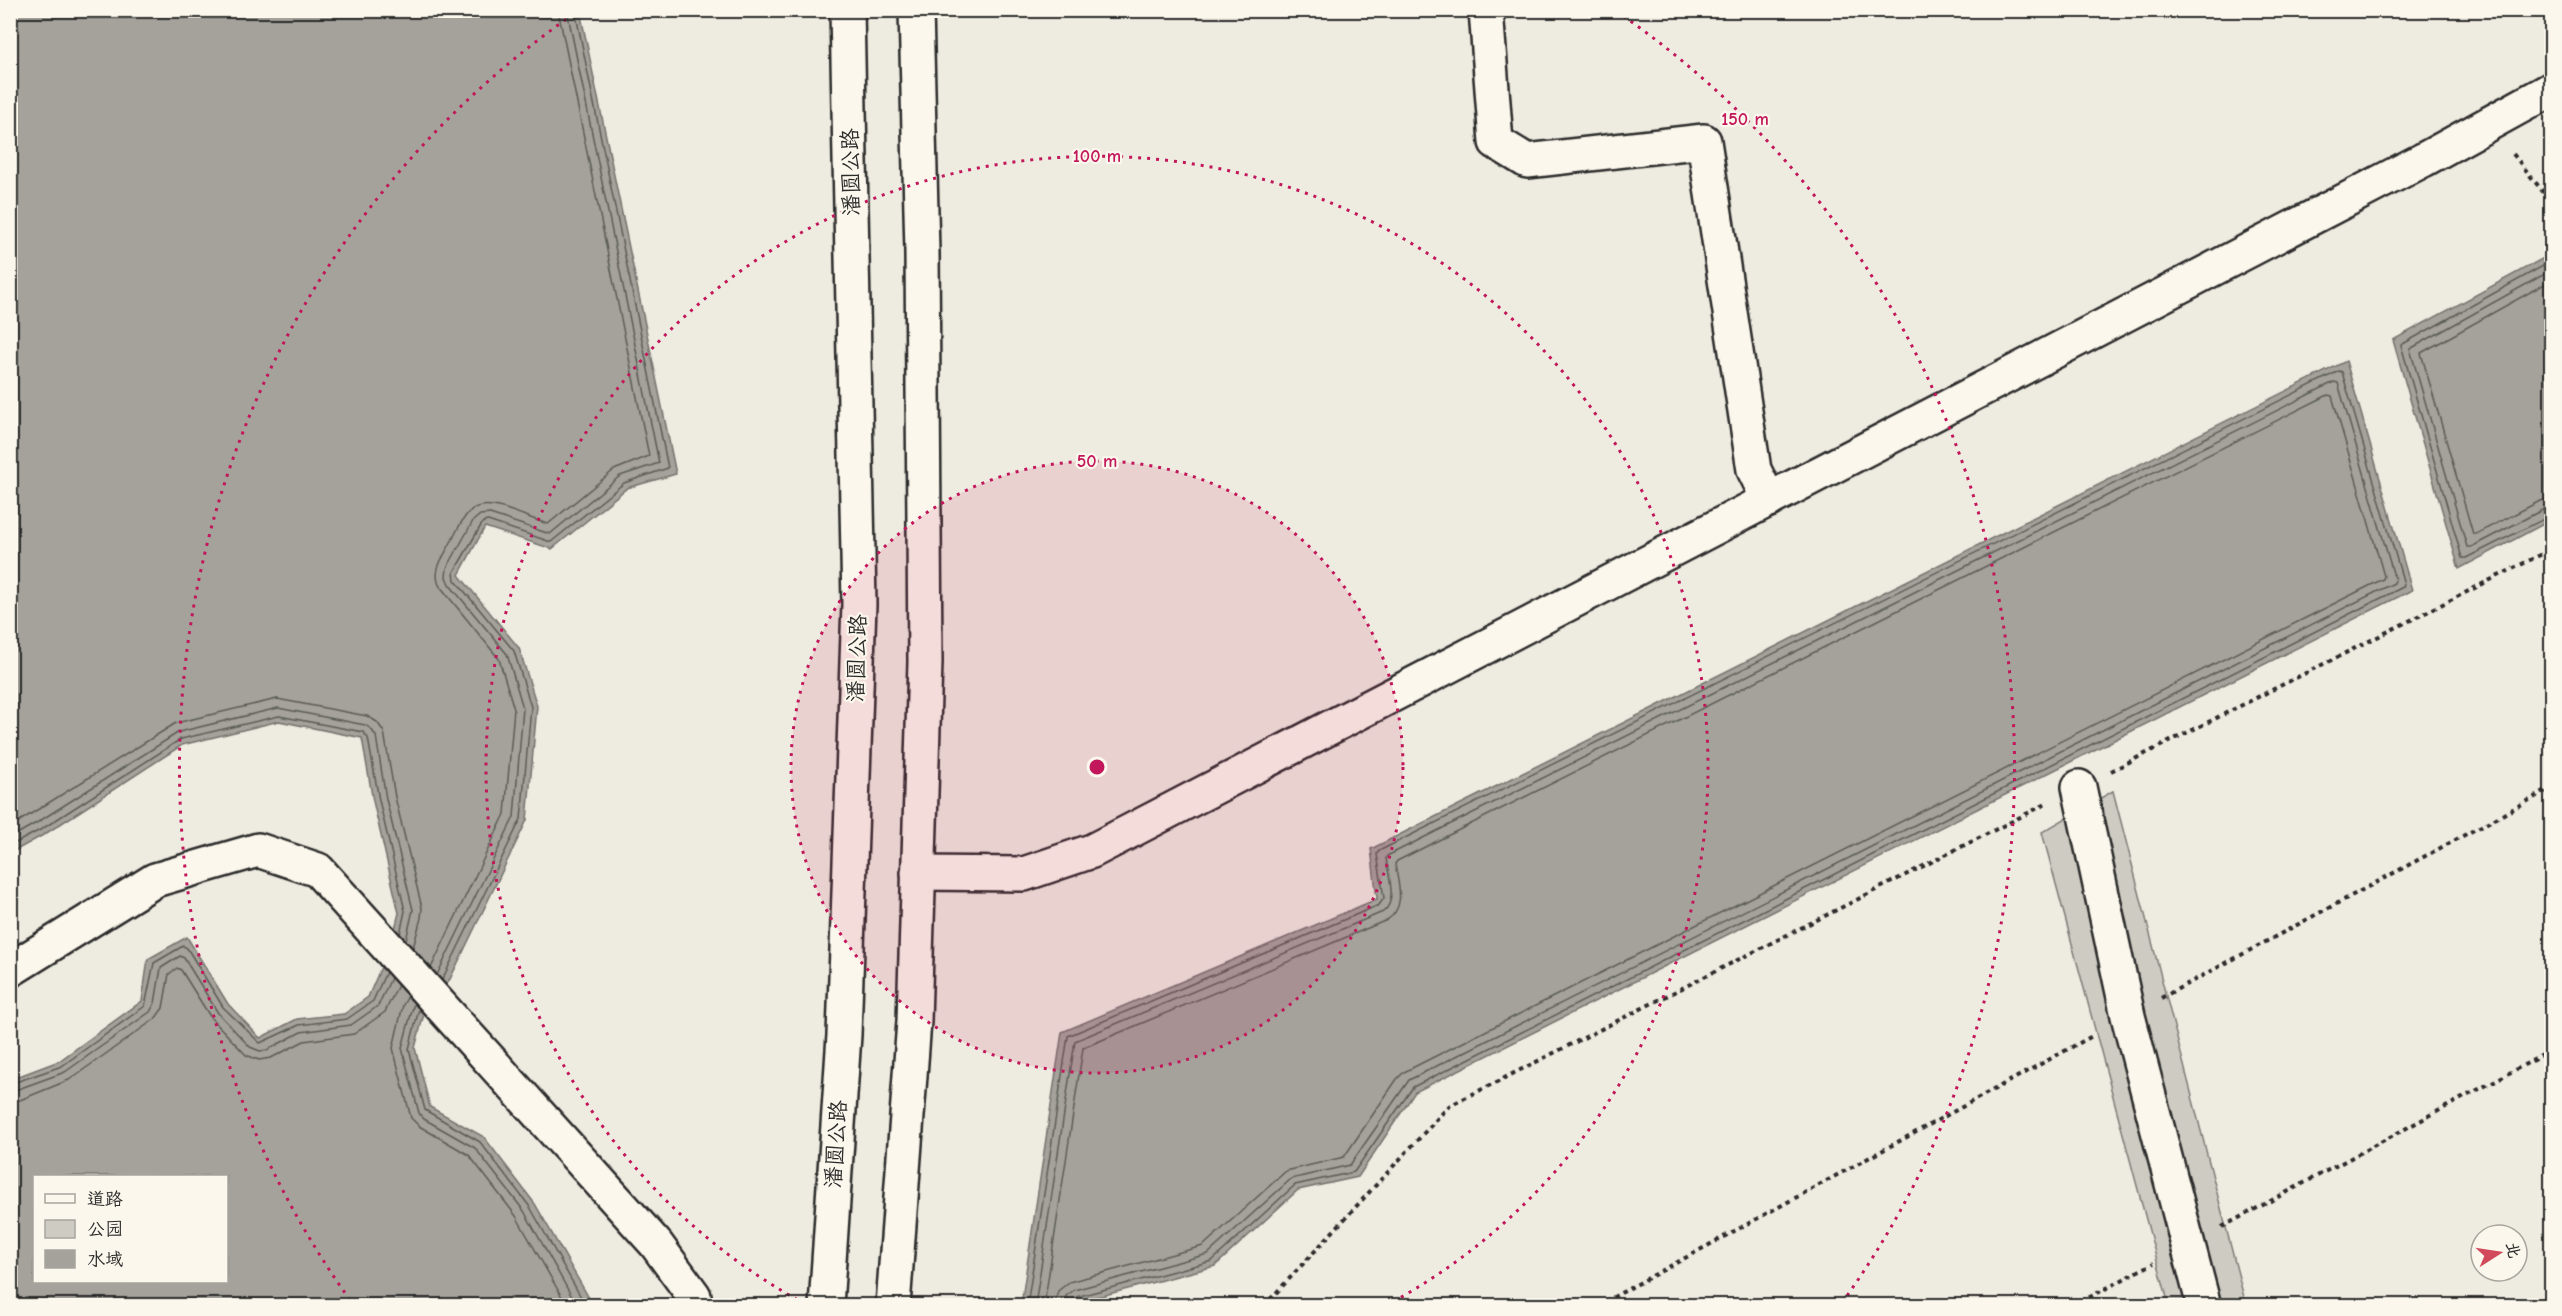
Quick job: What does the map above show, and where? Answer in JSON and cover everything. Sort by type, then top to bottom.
[{"type":"street","name":"潘圆公路","points":[[826,1305],[844,1035],[859,604],[847,10]]},
{"type":"street","points":[[893,1305],[914,1022],[925,650],[922,252],[916,10]]},
{"type":"street","points":[[1486,10],[1496,142],[1527,161],[1704,141],[1754,470],[1769,500]]},
{"type":"street","points":[[918,873],[1024,874],[1092,851],[2423,160],[2552,89]]},
{"type":"street","points":[[2079,787],[2128,1016],[2204,1305]]},
{"type":"street","points":[[10,970],[155,880],[258,850],[318,870],[656,1244],[694,1296],[695,1305]]},
{"type":"path","points":[[2489,123],[2552,203]]},
{"type":"path","points":[[1264,1305],[1449,1106],[2552,549]]},
{"type":"path","points":[[1597,1305],[2552,788]]},
{"type":"path","points":[[2073,1305],[2552,1050]]},
{"type":"path","points":[[2533,1305],[2552,1296]]},
{"type":"green space","points":[[2113,791],[2246,1305],[2169,1305],[2042,832]]},
{"type":"water","points":[[11,11],[580,11],[676,474],[627,488],[552,549],[485,527],[459,575],[519,648],[537,706],[527,820],[450,979],[425,1010],[415,1048],[430,1107],[484,1137],[535,1204],[593,1305],[11,1305],[11,1079],[59,1061],[142,1001],[148,959],[187,937],[228,1004],[260,1038],[297,1019],[344,1014],[368,997],[391,944],[399,913],[373,801],[362,738],[279,721],[182,745],[45,834],[11,853]]},
{"type":"water","points":[[2551,254],[2551,520],[2459,569],[2393,340]]},
{"type":"water","points":[[2346,361],[2412,590],[1415,1092],[1358,1177],[1298,1190],[1215,1266],[1067,1305],[1021,1305],[1062,1032],[1377,899],[1371,849]]}]
